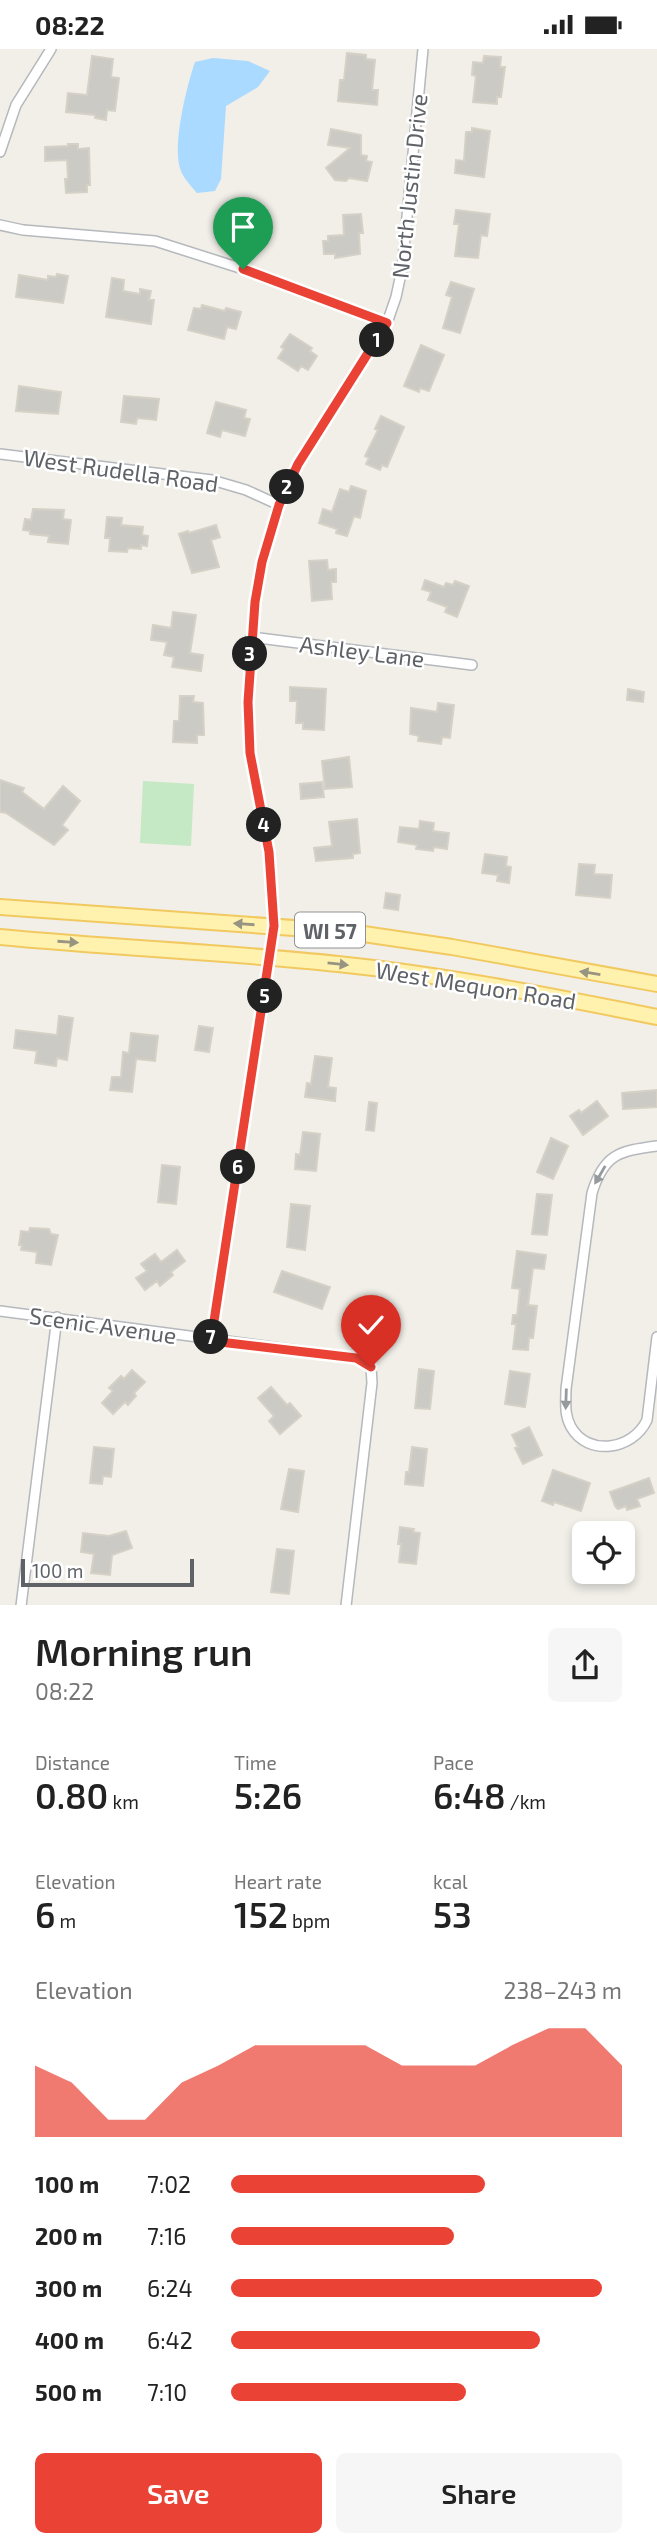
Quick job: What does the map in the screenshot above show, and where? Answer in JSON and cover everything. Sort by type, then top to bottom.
[{"type":"main road","name":"West Mequon Road","points":[[0,907],[350,932],[452,947],[657,984]]},
{"type":"main road","name":"West Mequon Road","points":[[0,937],[270,958],[420,974],[657,1017]]},
{"type":"street","points":[[0,152],[16,105],[51,49]]},
{"type":"street","name":"North Justin Drive","points":[[211,1341],[274,926],[269,852],[250,753],[248,702],[251,637],[262,562],[279,505],[298,464],[387,323],[396,297],[402,269],[423,49]]},
{"type":"street","points":[[0,225],[23,230],[155,241],[243,269],[387,323]]},
{"type":"street","name":"West Rudella Road","points":[[0,454],[212,480],[246,490],[279,505]]},
{"type":"street","name":"Ashley Lane","points":[[251,637],[472,665]]},
{"type":"street","points":[[657,1146],[626,1150],[609,1160],[597,1177],[592,1193],[566,1389],[566,1415],[571,1429],[585,1442],[600,1446],[616,1445],[633,1440],[643,1428],[647,1420],[657,1337]]},
{"type":"street","name":"Scenic Avenue","points":[[0,1311],[211,1341],[356,1358],[371,1367],[372,1383],[345,1605]]},
{"type":"street","points":[[21,1605],[57,1317]]},
{"type":"green space","points":[[143,781],[194,784],[191,846],[140,843]]},
{"type":"water","points":[[213,58],[248,61],[270,71],[258,87],[226,106],[221,179],[215,191],[197,193],[186,180],[178,161],[179,132],[195,62]]},
{"type":"building","points":[[347,53],[366,55],[366,59],[375,60],[372,90],[378,90],[377,105],[338,101]]},
{"type":"building","points":[[92,56],[113,59],[111,77],[119,78],[115,111],[107,110],[106,120],[95,118],[95,115],[66,112],[68,93],[87,95]]},
{"type":"building","points":[[484,56],[501,57],[500,67],[505,67],[501,97],[497,97],[497,104],[473,102],[476,76],[472,75],[473,62],[483,63]]},
{"type":"building","points":[[472,128],[490,131],[484,177],[455,173],[456,160],[464,161],[466,132],[472,132]]},
{"type":"building","points":[[331,129],[361,135],[361,155],[367,156],[366,161],[372,162],[367,181],[349,178],[346,181],[335,180],[326,168],[350,148],[328,145]]},
{"type":"building","points":[[78,144],[78,149],[89,148],[90,185],[87,185],[87,192],[66,193],[67,160],[45,161],[45,147]]},
{"type":"building","points":[[456,210],[490,214],[487,236],[481,235],[478,258],[455,256],[459,224],[454,224]]},
{"type":"building","points":[[361,214],[363,233],[359,233],[360,254],[335,258],[335,254],[324,254],[323,241],[328,241],[328,236],[344,235],[343,215]]},
{"type":"building","points":[[57,274],[68,276],[63,303],[16,297],[19,275],[48,280],[48,276],[56,277]]},
{"type":"building","points":[[112,278],[124,280],[123,291],[140,294],[140,289],[151,291],[149,300],[154,300],[151,324],[106,317]]},
{"type":"building","points":[[451,282],[474,289],[460,333],[443,328],[452,297],[446,295]]},
{"type":"building","points":[[202,305],[241,312],[236,329],[227,327],[224,339],[188,330],[194,308],[201,309]]},
{"type":"building","points":[[290,334],[312,348],[310,351],[317,356],[308,370],[301,366],[298,371],[278,358],[284,349],[281,347]]},
{"type":"building","points":[[421,345],[444,355],[429,391],[420,388],[419,392],[404,386]]},
{"type":"building","points":[[19,386],[61,392],[58,414],[16,411]]},
{"type":"building","points":[[124,396],[159,399],[156,420],[137,418],[136,424],[121,422]]},
{"type":"building","points":[[216,402],[246,410],[244,418],[250,419],[245,436],[222,430],[220,437],[207,433]]},
{"type":"building","points":[[381,416],[404,427],[387,467],[382,465],[380,470],[366,464],[369,458],[365,456],[378,430],[375,429]]},
{"type":"building","points":[[351,486],[366,491],[360,518],[354,516],[347,536],[336,533],[337,529],[319,523],[323,509],[332,512],[340,489],[349,492]]},
{"type":"building","points":[[33,509],[64,510],[63,519],[71,520],[68,544],[48,542],[49,536],[30,534],[30,531],[23,530],[25,519],[31,520]]},
{"type":"building","points":[[107,517],[122,518],[121,525],[143,527],[142,535],[148,536],[147,546],[141,545],[141,549],[128,548],[127,552],[109,551],[110,538],[105,538]]},
{"type":"building","points":[[216,525],[220,537],[211,540],[219,567],[192,573],[179,534]]},
{"type":"building","points":[[327,560],[328,570],[336,569],[336,582],[331,582],[332,599],[312,601],[309,561]]},
{"type":"building","points":[[425,580],[444,587],[446,583],[453,585],[455,581],[469,586],[457,617],[445,612],[447,607],[428,600],[431,592],[422,589]]},
{"type":"building","points":[[173,612],[196,615],[190,653],[203,655],[201,671],[172,667],[174,657],[164,655],[167,642],[151,640],[153,625],[171,628]]},
{"type":"building","points":[[290,687],[326,689],[324,730],[303,729],[303,723],[296,723],[297,701],[290,701]]},
{"type":"building","points":[[628,689],[644,692],[643,702],[627,700]]},
{"type":"building","points":[[180,696],[194,696],[193,702],[203,703],[204,735],[197,735],[197,743],[173,742],[174,721],[179,721]]},
{"type":"building","points":[[438,703],[454,705],[450,738],[442,737],[441,744],[418,741],[419,736],[410,734],[411,708],[437,712]]},
{"type":"building","points":[[349,757],[352,787],[325,789],[322,761]]},
{"type":"building","points":[[0,780],[24,788],[22,792],[44,809],[63,786],[80,801],[62,825],[68,830],[54,845],[6,813],[0,812]]},
{"type":"building","points":[[322,782],[324,797],[301,799],[300,784]]},
{"type":"building","points":[[357,819],[360,853],[353,854],[353,858],[316,861],[314,848],[332,846],[329,822]]},
{"type":"building","points":[[420,821],[434,823],[433,831],[449,833],[447,849],[416,849],[417,845],[398,842],[400,827],[419,829]]},
{"type":"building","points":[[485,854],[507,857],[506,866],[511,867],[509,883],[497,881],[498,875],[482,873]]},
{"type":"building","points":[[579,864],[595,865],[594,874],[612,875],[610,898],[576,895]]},
{"type":"building","points":[[386,893],[400,895],[398,910],[384,908]]},
{"type":"building","points":[[59,1016],[73,1018],[67,1060],[57,1058],[56,1066],[35,1063],[37,1051],[14,1048],[16,1030],[57,1035]]},
{"type":"building","points":[[199,1026],[213,1028],[209,1052],[195,1050]]},
{"type":"building","points":[[131,1033],[158,1036],[155,1061],[136,1059],[132,1092],[110,1090],[112,1077],[121,1077],[123,1052],[129,1053]]},
{"type":"building","points":[[315,1056],[332,1058],[328,1087],[336,1088],[335,1101],[305,1097],[307,1083],[311,1084]]},
{"type":"building","points":[[657,1090],[657,1107],[623,1109],[622,1093]]},
{"type":"building","points":[[597,1101],[608,1116],[583,1135],[570,1116],[579,1110],[581,1113]]},
{"type":"building","points":[[369,1102],[377,1103],[374,1131],[366,1130]]},
{"type":"building","points":[[303,1132],[320,1134],[316,1171],[295,1169],[296,1154],[300,1155]]},
{"type":"building","points":[[551,1138],[568,1146],[553,1179],[537,1172]]},
{"type":"building","points":[[162,1165],[180,1167],[176,1204],[158,1202]]},
{"type":"building","points":[[537,1194],[552,1195],[547,1235],[532,1234]]},
{"type":"building","points":[[291,1204],[310,1206],[305,1250],[287,1247]]},
{"type":"building","points":[[30,1228],[49,1229],[51,1234],[58,1235],[51,1265],[36,1263],[37,1252],[21,1250],[21,1231],[29,1232]]},
{"type":"building","points":[[177,1250],[185,1261],[171,1272],[173,1275],[160,1286],[157,1281],[145,1290],[136,1278],[147,1271],[141,1264],[155,1254],[161,1262]]},
{"type":"building","points":[[517,1251],[546,1255],[544,1269],[533,1268],[528,1305],[537,1306],[533,1338],[529,1338],[528,1350],[513,1349],[516,1324],[512,1324],[513,1315],[517,1315],[520,1289],[512,1288]]},
{"type":"building","points":[[282,1271],[330,1287],[322,1309],[274,1292]]},
{"type":"building","points":[[419,1369],[434,1371],[430,1409],[415,1408]]},
{"type":"building","points":[[132,1370],[145,1382],[134,1393],[136,1396],[128,1405],[125,1402],[113,1414],[102,1403],[113,1391],[109,1388],[121,1376],[124,1379]]},
{"type":"building","points":[[510,1371],[530,1374],[525,1407],[505,1404]]},
{"type":"building","points":[[271,1387],[301,1416],[280,1434],[269,1421],[274,1416],[258,1398]]},
{"type":"building","points":[[529,1427],[542,1455],[523,1464],[512,1435]]},
{"type":"building","points":[[94,1447],[114,1449],[111,1477],[103,1476],[102,1484],[90,1483]]},
{"type":"building","points":[[412,1447],[427,1449],[423,1486],[405,1484]]},
{"type":"building","points":[[289,1469],[304,1471],[298,1512],[281,1509]]},
{"type":"building","points":[[553,1470],[590,1483],[581,1511],[542,1501]]},
{"type":"building","points":[[649,1478],[654,1493],[637,1499],[640,1506],[627,1510],[626,1506],[618,1509],[615,1506],[610,1492]]},
{"type":"building","points":[[400,1527],[414,1529],[413,1532],[420,1533],[416,1564],[399,1562]]},
{"type":"building","points":[[126,1531],[132,1548],[112,1555],[110,1575],[91,1573],[94,1554],[81,1552],[83,1533],[109,1536]]},
{"type":"building","points":[[277,1549],[294,1551],[289,1594],[271,1592]]},
{"type":"route","points":[[243,269],[387,323],[298,464],[279,505],[262,562],[255,602],[248,702],[250,753],[269,852],[274,926],[211,1341],[356,1358],[371,1367]]}]
